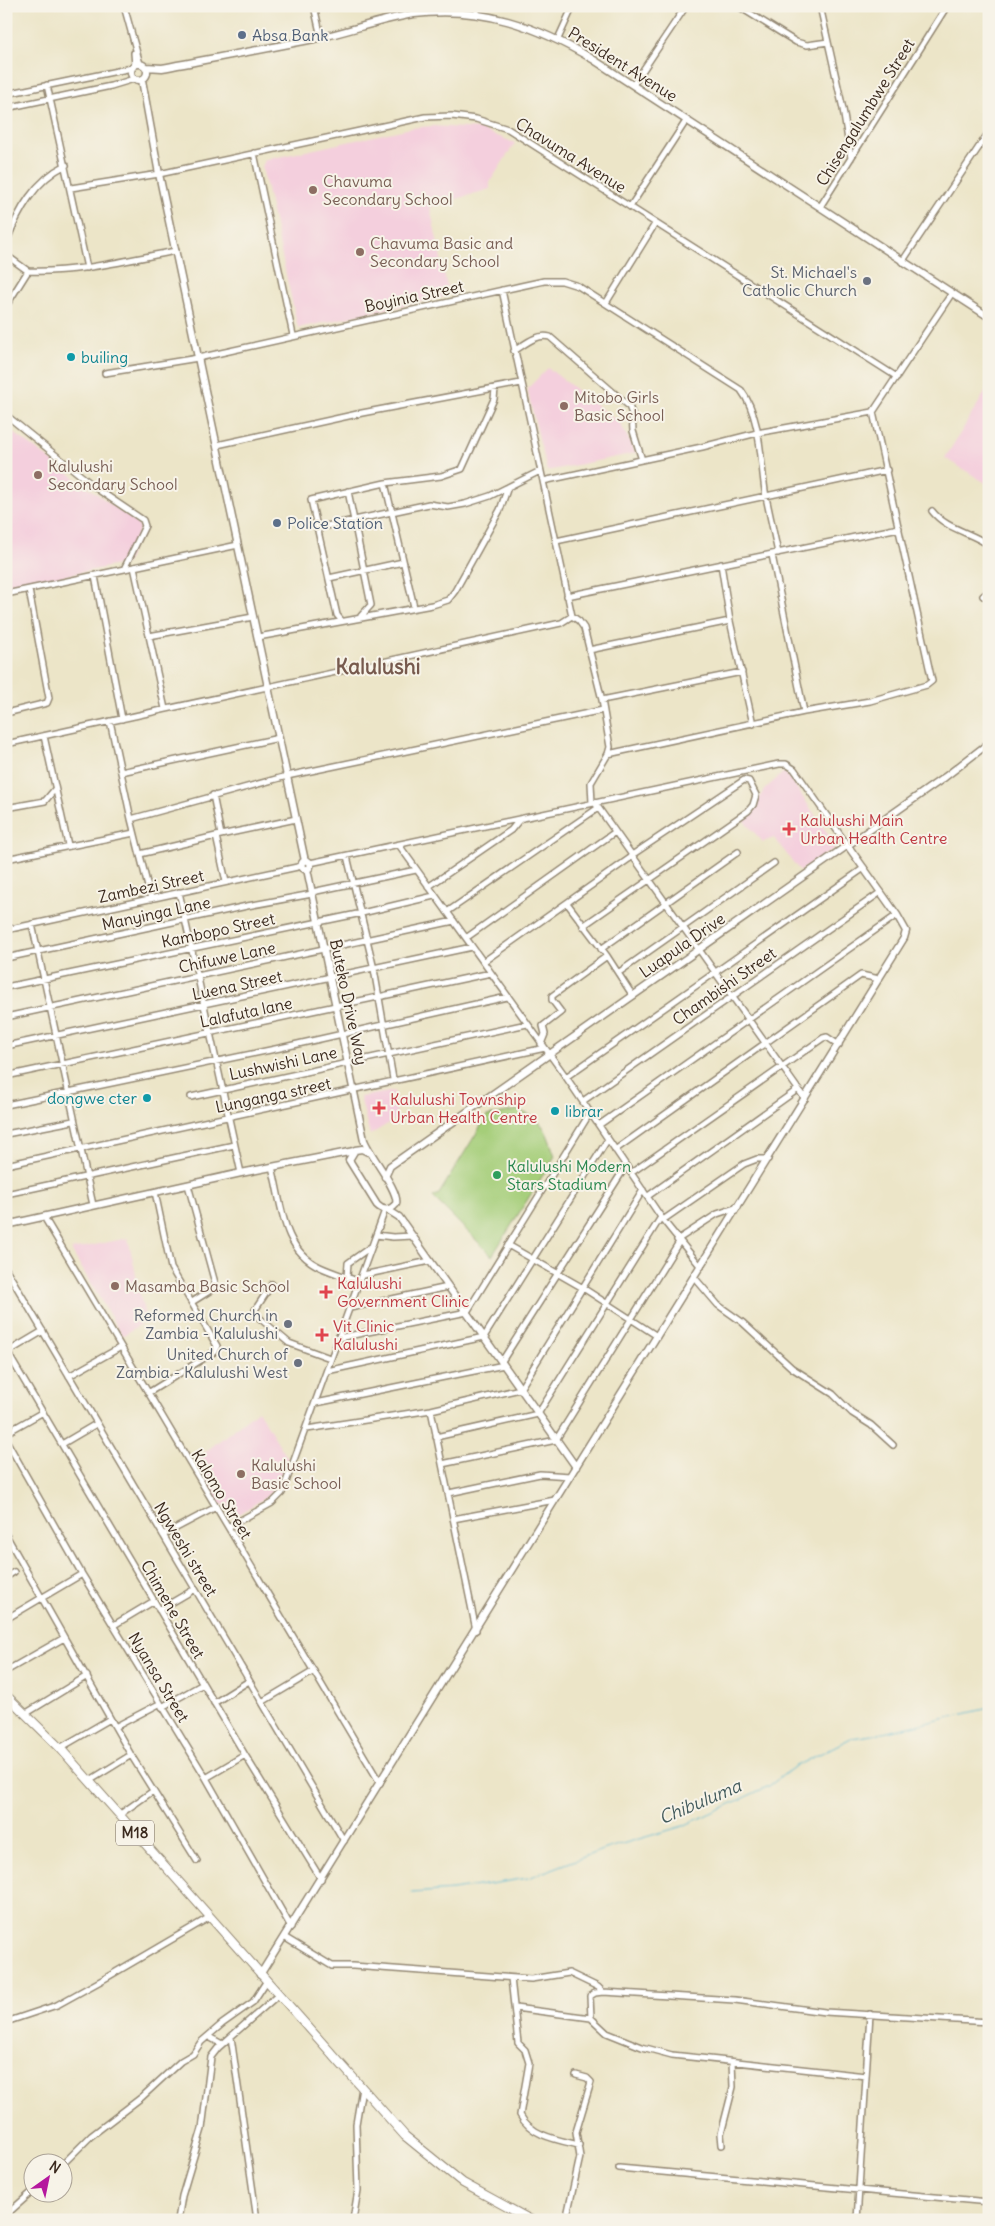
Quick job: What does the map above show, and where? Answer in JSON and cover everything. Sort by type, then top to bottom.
[{"type":"main road","name":"M18","points":[[6,1695],[60,1748],[266,1982],[405,2136],[433,2161],[483,2195],[532,2220]]},
{"type":"street","points":[[124,6],[140,79]]},
{"type":"street","points":[[314,6],[321,37]]},
{"type":"street","points":[[477,6],[477,14]]},
{"type":"street","points":[[558,38],[573,6]]},
{"type":"street","points":[[633,85],[686,6]]},
{"type":"street","points":[[738,6],[796,42],[807,45],[828,42]]},
{"type":"street","name":"Chisengalumbwe Street","points":[[820,207],[947,6]]},
{"type":"street","points":[[821,7],[851,158]]},
{"type":"street","name":"President Avenue","points":[[140,79],[162,68],[321,37],[414,14],[477,14],[508,20],[558,38],[633,85],[902,262],[989,316]]},
{"type":"street","points":[[820,207],[930,33]]},
{"type":"street","points":[[138,66],[131,74],[140,79]]},
{"type":"street","points":[[6,94],[138,66]]},
{"type":"street","name":"President Avenue","points":[[138,66],[162,68]]},
{"type":"street","points":[[6,108],[140,79]]},
{"type":"street","name":"Buteko Drive Way","points":[[140,79],[364,1140],[368,1152],[397,1195],[399,1217]]},
{"type":"street","points":[[47,85],[87,268]]},
{"type":"street","name":"Chavuma Avenue","points":[[71,188],[119,178],[159,174],[425,117],[452,116],[476,119],[508,129],[897,377]]},
{"type":"street","points":[[630,207],[686,121]]},
{"type":"street","points":[[902,262],[989,132]]},
{"type":"street","points":[[254,153],[293,335]]},
{"type":"street","points":[[6,242],[21,208],[43,180],[66,165]]},
{"type":"street","points":[[606,303],[655,224]]},
{"type":"street","points":[[6,255],[28,271],[50,272],[87,268],[176,251]]},
{"type":"street","points":[[6,306],[28,271]]},
{"type":"street","name":"Boyinia Street","points":[[105,373],[198,358],[293,335],[544,281],[562,281],[578,286],[606,303],[741,390],[748,400],[757,433],[766,496],[778,553]]},
{"type":"street","points":[[502,290],[567,596],[572,616],[582,624],[602,700],[610,746],[608,754],[592,782],[595,805],[685,927],[797,1090],[806,1099]]},
{"type":"street","points":[[543,481],[757,433],[873,412],[952,293]]},
{"type":"street","points":[[514,351],[538,337],[544,335],[550,337],[629,406],[632,414],[633,431],[642,460]]},
{"type":"street","points":[[217,445],[521,383]]},
{"type":"street","points":[[341,620],[335,610],[311,500],[385,483],[441,476],[462,469],[494,399],[495,389]]},
{"type":"street","points":[[608,754],[804,712],[884,698],[927,685],[932,681],[873,412]]},
{"type":"street","points":[[6,414],[100,491],[143,520],[145,526],[124,569]]},
{"type":"street","points":[[556,541],[887,470]]},
{"type":"street","points":[[316,528],[429,504],[458,506],[477,501],[540,471]]},
{"type":"street","points":[[385,483],[414,607]]},
{"type":"street","points":[[258,637],[341,620],[432,605],[448,600],[474,560],[486,532],[500,510],[508,487]]},
{"type":"street","points":[[348,491],[371,607],[359,617]]},
{"type":"street","points":[[932,511],[940,521],[970,534],[989,545]]},
{"type":"street","points":[[567,596],[899,528]]},
{"type":"street","points":[[6,594],[238,545]]},
{"type":"street","points":[[772,555],[804,712]]},
{"type":"street","points":[[329,578],[403,562]]},
{"type":"street","points":[[721,564],[730,621],[753,724]]},
{"type":"street","points":[[134,567],[165,709]]},
{"type":"street","points":[[95,576],[122,718]]},
{"type":"street","points":[[6,713],[47,703],[49,698],[28,590]]},
{"type":"street","points":[[983,596],[989,591]]},
{"type":"street","points":[[324,625],[332,618],[335,610]]},
{"type":"street","points":[[149,636],[254,616]]},
{"type":"street","points":[[6,744],[561,623],[572,616]]},
{"type":"street","points":[[589,650],[730,621]]},
{"type":"street","points":[[602,700],[742,672]]},
{"type":"street","points":[[131,819],[287,776],[603,710]]},
{"type":"street","points":[[110,721],[134,833],[151,899]]},
{"type":"street","points":[[44,736],[68,845]]},
{"type":"street","points":[[121,772],[279,738]]},
{"type":"street","name":"Luapula Drive","points":[[390,1166],[848,846],[965,763],[989,743]]},
{"type":"street","name":"Zambezi Street","points":[[6,930],[779,764],[791,766],[848,846]]},
{"type":"street","points":[[483,962],[632,856],[749,778],[749,770]]},
{"type":"street","points":[[583,926],[750,808],[756,795],[746,780]]},
{"type":"street","points":[[6,808],[45,801],[56,789]]},
{"type":"street","points":[[213,796],[226,882]]},
{"type":"street","points":[[447,912],[595,805]]},
{"type":"street","points":[[140,854],[296,819]]},
{"type":"street","points":[[428,887],[511,830],[520,819]]},
{"type":"street","points":[[466,938],[615,832]]},
{"type":"street","points":[[6,858],[134,833]]},
{"type":"street","points":[[400,845],[434,896],[566,1076],[662,1219],[701,1267]]},
{"type":"street","points":[[260,1975],[345,1842],[904,938],[906,931],[897,915],[848,846]]},
{"type":"street","points":[[601,949],[738,852]]},
{"type":"street","points":[[347,856],[374,969],[393,1080]]},
{"type":"street","points":[[618,972],[774,863]]},
{"type":"street","points":[[566,1076],[864,868]]},
{"type":"street","name":"Manyinga Lane","points":[[6,958],[416,870]]},
{"type":"street","points":[[179,892],[227,1117],[241,1173]]},
{"type":"street","name":"Chambishi Street","points":[[583,1101],[880,892]]},
{"type":"street","name":"Kambopo Street","points":[[6,987],[362,913],[434,896]]},
{"type":"street","points":[[567,903],[618,972],[633,996]]},
{"type":"street","points":[[599,1125],[897,915]]},
{"type":"street","name":"Chifuwe Lane","points":[[6,1017],[454,921]]},
{"type":"street","points":[[32,924],[73,1121],[93,1206]]},
{"type":"street","name":"Luena Street","points":[[6,1046],[472,947]]},
{"type":"street","points":[[543,1046],[545,1034],[543,1026],[561,1012],[552,1000],[552,996],[606,956]]},
{"type":"street","name":"Lalafuta lane","points":[[6,1076],[491,973]]},
{"type":"street","points":[[616,1150],[862,975],[879,979]]},
{"type":"street","points":[[6,1105],[507,997]]},
{"type":"street","name":"Lushwishi Lane","points":[[191,1097],[527,1024]]},
{"type":"street","points":[[631,1172],[825,1037],[839,1045]]},
{"type":"street","name":"Lunganga street","points":[[6,1165],[353,1090],[543,1046]]},
{"type":"street","points":[[648,1196],[797,1090]]},
{"type":"street","points":[[338,1338],[467,1312],[590,1113]]},
{"type":"street","points":[[6,1134],[73,1121]]},
{"type":"street","points":[[327,1371],[484,1337],[608,1139]]},
{"type":"street","points":[[349,1160],[364,1140]]},
{"type":"street","points":[[6,1194],[234,1145]]},
{"type":"street","points":[[6,1224],[336,1154],[357,1150],[368,1152]]},
{"type":"street","points":[[336,1154],[349,1160],[377,1205],[399,1217],[576,1467]]},
{"type":"street","points":[[436,1437],[538,1414],[606,1304],[662,1219],[744,1164],[757,1159],[768,1159]]},
{"type":"street","points":[[377,1165],[390,1166],[385,1177]]},
{"type":"street","points":[[316,1404],[503,1363],[626,1166]]},
{"type":"street","points":[[272,1167],[284,1225],[297,1249],[313,1263],[360,1282]]},
{"type":"street","points":[[188,1185],[215,1283],[211,1290],[192,1302]]},
{"type":"street","points":[[307,1429],[431,1410],[520,1389],[643,1190]]},
{"type":"street","points":[[148,1393],[216,1350],[217,1346],[171,1268],[155,1192]]},
{"type":"street","points":[[228,1527],[272,1503],[282,1493],[307,1429],[330,1358],[360,1282],[376,1234],[387,1210],[397,1202]]},
{"type":"street","points":[[442,1464],[556,1440],[678,1241],[717,1214],[739,1206]]},
{"type":"street","name":"Kalomo Street","points":[[44,1217],[380,1783]]},
{"type":"street","points":[[376,1234],[393,1238],[413,1236]]},
{"type":"street","points":[[508,1245],[532,1261],[583,1288],[657,1336]]},
{"type":"street","points":[[347,1277],[348,1262],[372,1246]]},
{"type":"street","points":[[362,1275],[430,1261]]},
{"type":"street","name":"Ngweshi street","points":[[6,1268],[96,1424],[345,1842]]},
{"type":"street","points":[[694,1277],[718,1305],[742,1322],[792,1368],[833,1394],[852,1413],[871,1425],[893,1444]]},
{"type":"street","points":[[272,1284],[255,1310],[256,1316],[289,1343],[330,1358]]},
{"type":"street","points":[[350,1308],[448,1287]]},
{"type":"street","points":[[7,1351],[43,1331]]},
{"type":"street","points":[[69,1376],[121,1347]]},
{"type":"street","name":"Chimene Street","points":[[7,1351],[245,1756],[321,1879]]},
{"type":"street","points":[[431,1410],[476,1630]]},
{"type":"street","points":[[6,1432],[43,1412]]},
{"type":"street","points":[[62,1444],[96,1424]]},
{"type":"street","name":"Nyansa Street","points":[[6,1440],[160,1706],[206,1778],[291,1928]]},
{"type":"street","points":[[449,1493],[540,1474],[570,1476]]},
{"type":"street","points":[[453,1519],[555,1500]]},
{"type":"street","points":[[163,1535],[216,1507]]},
{"type":"street","points":[[6,1535],[131,1755],[198,1861]]},
{"type":"street","points":[[6,1577],[14,1572]]},
{"type":"street","points":[[6,1619],[82,1574]]},
{"type":"street","points":[[159,1610],[195,1589]]},
{"type":"street","points":[[114,1625],[154,1601]]},
{"type":"street","points":[[6,1671],[64,1638]]},
{"type":"street","points":[[262,1702],[314,1671]]},
{"type":"street","points":[[25,1714],[87,1676]]},
{"type":"street","points":[[214,1702],[249,1682]]},
{"type":"street","points":[[115,1726],[203,1684]]},
{"type":"street","points":[[60,1748],[110,1719]]},
{"type":"street","points":[[89,1781],[131,1755]]},
{"type":"street","points":[[206,1778],[245,1756]]},
{"type":"street","points":[[120,1815],[153,1791]]},
{"type":"street","points":[[6,2022],[57,2005],[210,1917]]},
{"type":"street","points":[[284,1937],[323,1962],[337,1967],[353,1966],[531,1979],[569,1973],[603,1992]]},
{"type":"street","points":[[511,1978],[518,2043],[525,2050],[529,2062],[520,2115],[524,2122],[544,2136],[579,2146]]},
{"type":"street","points":[[72,2155],[91,2136],[142,2097],[181,2061],[193,2054],[209,2037],[253,2002],[266,1982]]},
{"type":"street","points":[[591,2018],[590,1996],[603,1992],[734,2000],[796,2009],[989,2022]]},
{"type":"street","points":[[178,2220],[202,2129],[211,2057],[222,2044],[278,1995]]},
{"type":"street","points":[[515,2008],[591,2018],[604,2032],[642,2047],[672,2055],[866,2076]]},
{"type":"street","points":[[857,2220],[870,2014]]},
{"type":"street","points":[[209,2037],[222,2044]]},
{"type":"street","points":[[231,2037],[257,2220]]},
{"type":"street","points":[[722,2145],[721,2134],[733,2087],[732,2062]]},
{"type":"street","points":[[566,2220],[580,2157],[576,2132],[591,2082],[587,2078],[576,2075]]},
{"type":"street","points":[[353,2220],[358,2190],[356,2124],[362,2088]]},
{"type":"street","points":[[619,2168],[860,2190],[916,2197],[989,2202]]},
{"type":"street","points":[[6,2215],[22,2201]]},
{"type":"shaded area","name":"Chavuma Basic and Secondary School","points":[[432,126],[479,129],[515,143],[490,182],[490,189],[430,207],[449,296],[298,328],[262,167],[265,160],[411,128]]},
{"type":"shaded area","name":"Mitobo Girls Basic School","points":[[548,368],[620,423],[636,453],[547,471],[527,389]]},
{"type":"shaded area","points":[[989,386],[989,485],[945,458]]},
{"type":"shaded area","name":"Kalulushi Secondary School","points":[[6,427],[140,527],[127,563],[6,588]]},
{"type":"shaded area","name":"Kalulushi Main Urban Health Centre","points":[[785,771],[837,847],[800,871],[774,838],[763,842],[743,820],[752,812],[764,790]]},
{"type":"shaded area","name":"Kalulushi Township Urban Health Centre","points":[[394,1091],[397,1118],[370,1135],[360,1097]]},
{"type":"shaded area","name":"Masamba Basic School","points":[[128,1238],[146,1321],[122,1336],[71,1250]]},
{"type":"shaded area","name":"Kalulushi Basic School","points":[[258,1410],[288,1459],[275,1488],[265,1498],[235,1516],[230,1517],[223,1504],[220,1505],[194,1461]]},
{"type":"green space","name":"Kalulushi Modern Stars Stadium","points":[[517,1110],[533,1117],[539,1122],[546,1133],[555,1156],[492,1256],[433,1197],[439,1194],[487,1116]]},
{"type":"waterway","name":"Chibuluma","points":[[412,1893],[453,1890],[528,1878],[605,1849],[683,1826],[769,1786],[794,1767],[851,1738],[879,1734],[989,1708]]},
{"type":"place","name":"Absa Bank","points":[[242,35]]},
{"type":"place","name":"Chavuma Secondary School","points":[[313,190]]},
{"type":"place","name":"Chavuma Basic and Secondary School","points":[[360,252]]},
{"type":"place","name":"St. Michael's Catholic Church","points":[[867,281]]},
{"type":"place","name":"builing","points":[[71,357]]},
{"type":"place","name":"Mitobo Girls Basic School","points":[[564,406]]},
{"type":"place","name":"Kalulushi Secondary School","points":[[38,475]]},
{"type":"place","name":"Police Station","points":[[277,523]]},
{"type":"place","name":"Kalulushi Main Urban Health Centre","points":[[789,829]]},
{"type":"place","name":"dongwe cter","points":[[147,1098]]},
{"type":"place","name":"Kalulushi Township Urban Health Centre","points":[[379,1108]]},
{"type":"place","name":"librar","points":[[555,1111]]},
{"type":"place","name":"Kalulushi Modern Stars Stadium","points":[[497,1175]]},
{"type":"place","name":"Masamba Basic School","points":[[115,1286]]},
{"type":"place","name":"Kalulushi Government Clinic","points":[[326,1292]]},
{"type":"place","name":"Reformed Church in Zambia - Kalulushi","points":[[288,1324]]},
{"type":"place","name":"Vit Clinic Kalulushi","points":[[322,1335]]},
{"type":"place","name":"United Church of Zambia - Kalulushi West","points":[[298,1363]]},
{"type":"place","name":"Kalulushi Basic School","points":[[241,1474]]},
{"type":"district","name":"Kalulushi","points":[[378,667]]}]
